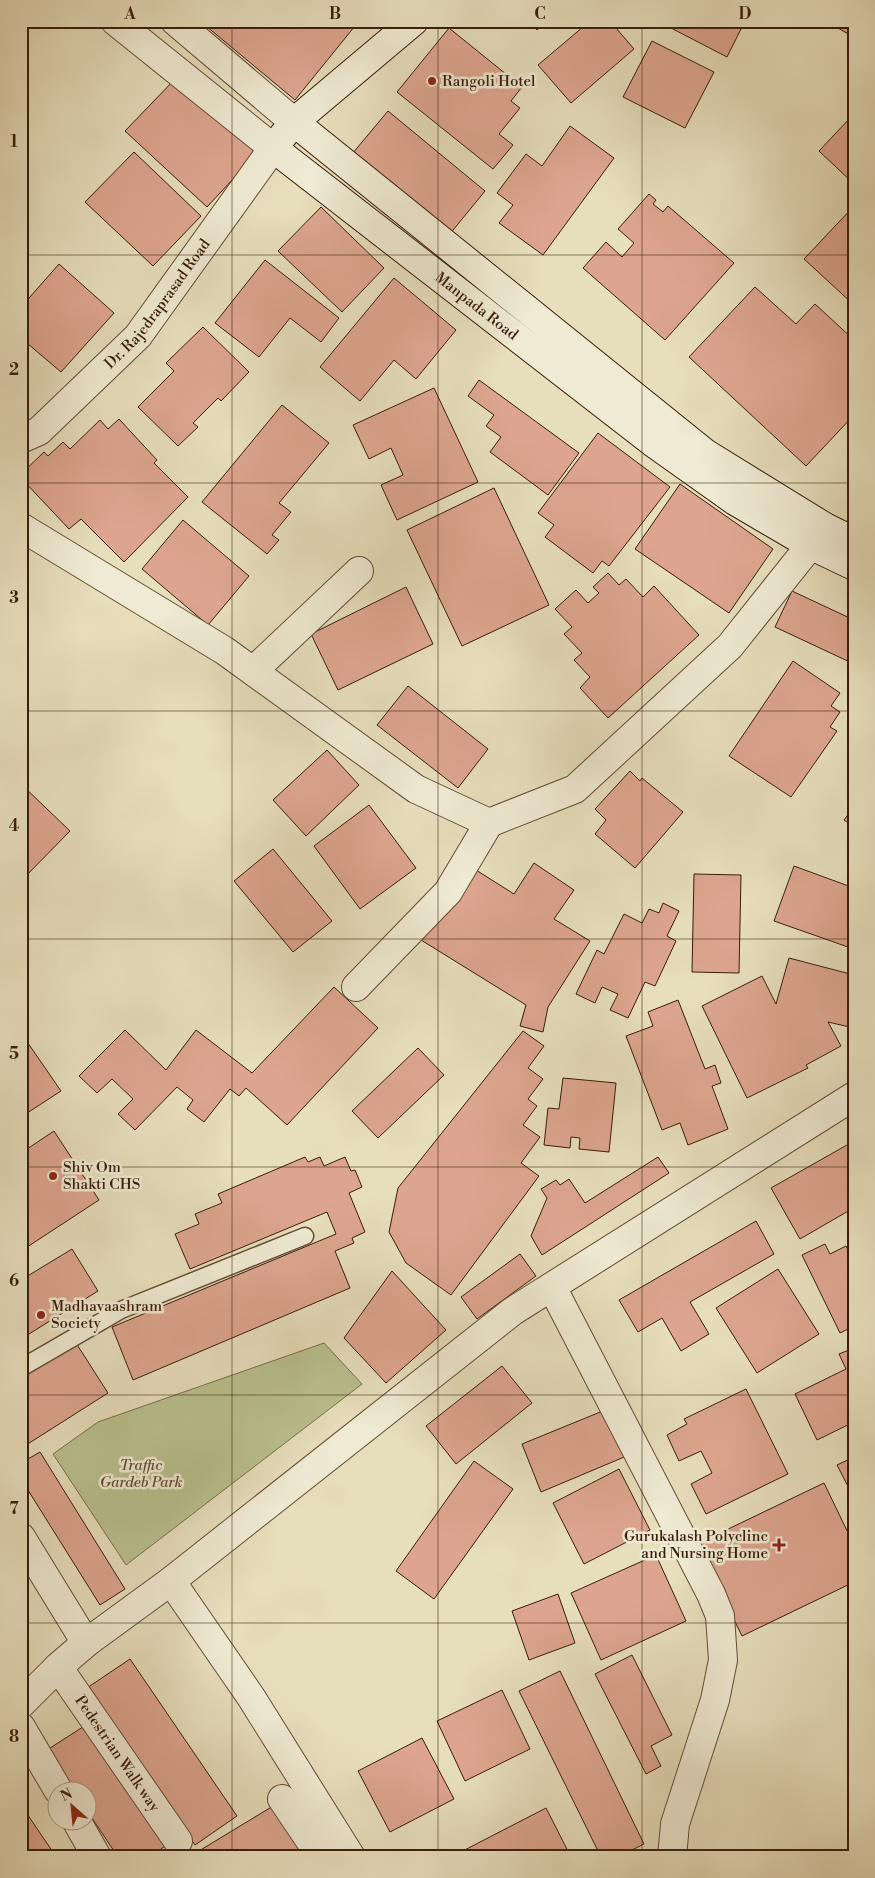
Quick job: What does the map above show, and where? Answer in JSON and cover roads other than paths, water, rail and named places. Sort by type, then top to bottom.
[{"type":"street","name":"Manpada Road","points":[[115,21],[273,148],[652,442],[735,501],[818,536],[854,541]]},
{"type":"street","name":"Manpada Road","points":[[175,21],[294,122],[705,453],[818,536],[854,566]]},
{"type":"street","name":"Dr. Rajedraprasad Road","points":[[21,440],[39,431],[138,336],[273,148],[294,122],[414,21]]},
{"type":"street","points":[[21,527],[225,651],[416,789],[489,823]]},
{"type":"street","points":[[356,987],[448,892],[489,823],[575,788],[730,646],[818,536]]},
{"type":"street","points":[[253,671],[360,571]]},
{"type":"street","points":[[21,1704],[58,1667],[86,1643],[171,1581],[513,1311],[854,1096]]},
{"type":"street","points":[[552,1287],[711,1594],[720,1616],[723,1660],[720,1676],[715,1700],[675,1824],[672,1857]]},
{"type":"street","points":[[21,1537],[86,1643]]},
{"type":"street","points":[[171,1581],[252,1697],[350,1856]]},
{"type":"street","name":"Pedestrian Walk way","points":[[58,1667],[178,1841]]},
{"type":"street","points":[[21,1727],[52,1780]]},
{"type":"street","points":[[282,1799],[321,1857]]},
{"type":"street","points":[[82,1830],[97,1857]]},
{"type":"lane","points":[[21,1368],[121,1310],[305,1236]]},
{"type":"place","name":"Rangoli Hotel","points":[[432,81]]},
{"type":"place","name":"Shiv Om Shakti CHS","points":[[53,1176]]},
{"type":"place","name":"Madhavaashram Society","points":[[41,1315]]},
{"type":"place","name":"Gurukalash Polyclinc and Nursing Home","points":[[779,1545]]},
{"type":"park label","name":"Traffic Gardeb Park","points":[[141,1474]]}]
